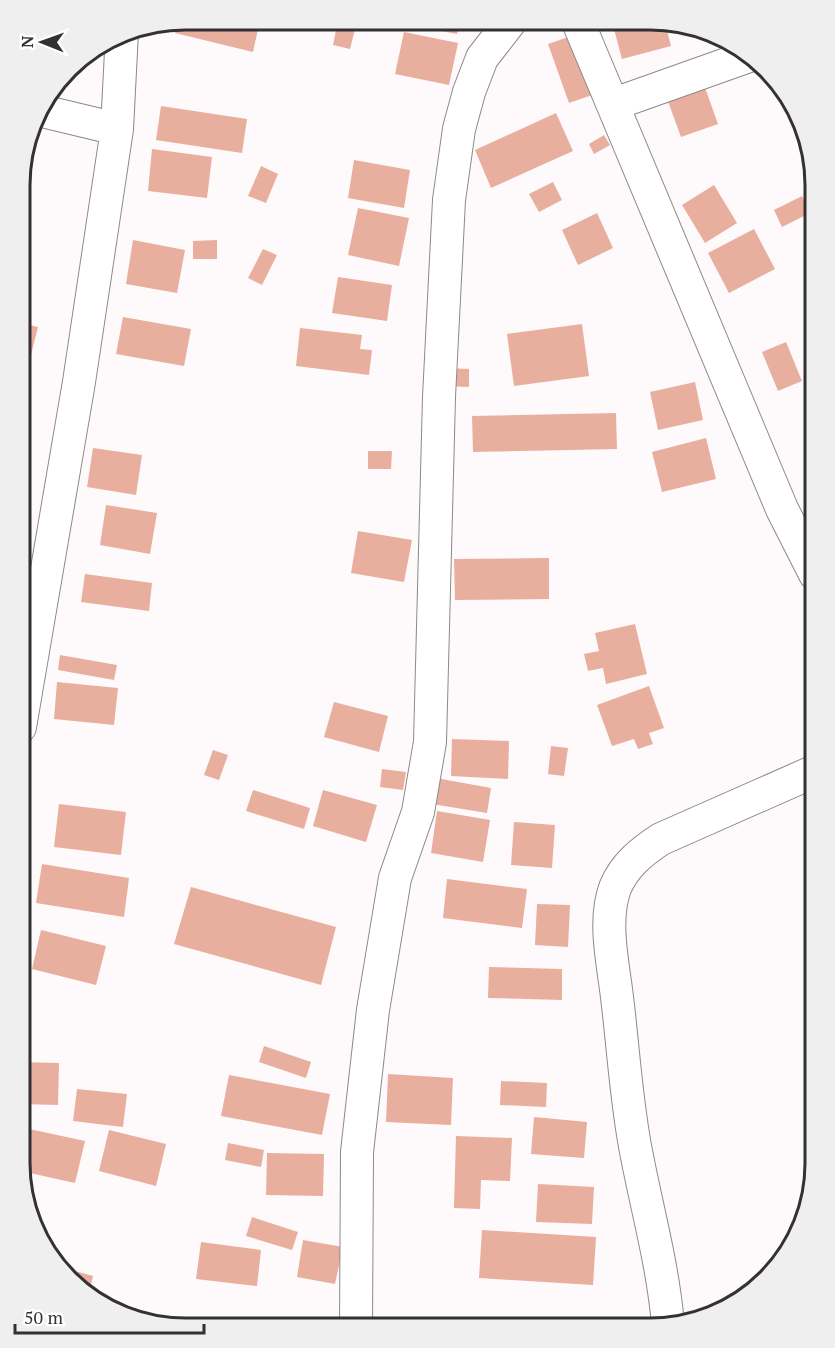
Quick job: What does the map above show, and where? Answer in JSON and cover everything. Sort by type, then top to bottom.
[{"type":"street","points":[[356,1318],[357,1152],[373,1010],[395,878],[418,812],[430,742],[439,398],[449,200],[459,129],[469,92],[482,58],[504,30]]},
{"type":"street","points":[[582,30],[615,104],[778,498],[805,553]]},
{"type":"street","points":[[30,669],[79,382],[117,129],[121,44]]},
{"type":"street","points":[[615,104],[740,59]]},
{"type":"street","points":[[48,112],[117,129]]},
{"type":"street","points":[[667,1317],[665,1288],[635,1144],[623,1054],[611,953],[611,913],[615,889],[625,870],[641,852],[661,839],[805,775]]},
{"type":"building","points":[[176,30],[185,30],[258,30],[253,52],[175,33]]},
{"type":"building","points":[[336,30],[355,30],[350,49],[333,45]]},
{"type":"building","points":[[436,30],[458,30],[457,34]]},
{"type":"building","points":[[614,30],[667,31],[671,46],[622,59]]},
{"type":"building","points":[[404,32],[458,43],[449,85],[395,74]]},
{"type":"building","points":[[577,34],[598,93],[569,103],[548,44]]},
{"type":"building","points":[[703,82],[718,124],[681,137],[666,96]]},
{"type":"building","points":[[161,106],[247,119],[242,153],[156,140]]},
{"type":"building","points":[[556,113],[573,151],[491,188],[475,150]]},
{"type":"building","points":[[604,135],[610,145],[594,154],[589,144]]},
{"type":"building","points":[[152,149],[212,157],[207,198],[148,191]]},
{"type":"building","points":[[354,160],[410,170],[404,208],[348,198]]},
{"type":"building","points":[[261,166],[278,174],[266,203],[248,196]]},
{"type":"building","points":[[553,182],[562,200],[539,212],[529,194]]},
{"type":"building","points":[[714,185],[737,223],[705,243],[682,205]]},
{"type":"building","points":[[802,196],[805,202],[805,216],[782,227],[774,210]]},
{"type":"building","points":[[358,208],[409,218],[399,266],[348,255]]},
{"type":"building","points":[[597,213],[613,248],[578,265],[562,230]]},
{"type":"building","points":[[754,229],[775,269],[729,293],[708,253]]},
{"type":"building","points":[[133,240],[185,250],[177,293],[126,284]]},
{"type":"building","points":[[217,240],[217,259],[193,259],[193,241]]},
{"type":"building","points":[[263,249],[277,255],[262,285],[248,278]]},
{"type":"building","points":[[338,277],[392,285],[387,321],[332,313]]},
{"type":"building","points":[[123,317],[191,329],[184,366],[116,354]]},
{"type":"building","points":[[582,324],[589,376],[514,386],[507,334]]},
{"type":"building","points":[[30,325],[38,327],[30,359]]},
{"type":"building","points":[[300,328],[362,335],[360,349],[372,350],[369,375],[296,366]]},
{"type":"building","points":[[786,342],[802,381],[778,391],[762,352]]},
{"type":"building","points":[[445,368],[469,369],[469,387],[445,386]]},
{"type":"building","points":[[695,382],[703,420],[658,430],[650,392]]},
{"type":"building","points":[[616,413],[617,449],[473,452],[472,416]]},
{"type":"building","points":[[706,438],[716,479],[662,492],[652,452]]},
{"type":"building","points":[[93,448],[142,455],[136,495],[87,487]]},
{"type":"building","points":[[368,451],[392,451],[391,469],[368,469]]},
{"type":"building","points":[[106,505],[157,513],[150,554],[100,545]]},
{"type":"building","points":[[358,531],[412,540],[404,582],[351,573]]},
{"type":"building","points":[[549,558],[549,599],[455,600],[454,559]]},
{"type":"building","points":[[85,574],[152,583],[149,611],[81,602]]},
{"type":"building","points":[[635,624],[647,674],[606,684],[603,668],[588,671],[584,654],[599,651],[595,633]]},
{"type":"building","points":[[60,655],[117,665],[114,680],[58,670]]},
{"type":"building","points":[[57,682],[118,688],[114,725],[54,719]]},
{"type":"building","points":[[649,686],[664,728],[649,733],[653,744],[638,749],[634,739],[612,746],[597,705]]},
{"type":"building","points":[[334,702],[388,716],[379,752],[324,737]]},
{"type":"building","points":[[452,739],[509,741],[508,779],[451,776]]},
{"type":"building","points":[[551,746],[568,748],[564,776],[548,774]]},
{"type":"building","points":[[213,750],[228,755],[219,780],[204,775]]},
{"type":"building","points":[[382,769],[406,772],[403,790],[380,787]]},
{"type":"building","points":[[436,778],[491,788],[487,813],[432,804]]},
{"type":"building","points":[[253,790],[310,808],[304,829],[246,811]]},
{"type":"building","points":[[323,790],[377,805],[366,842],[313,826]]},
{"type":"building","points":[[59,804],[126,812],[121,855],[54,847]]},
{"type":"building","points":[[437,811],[490,820],[483,862],[431,853]]},
{"type":"building","points":[[514,822],[555,825],[552,868],[511,865]]},
{"type":"building","points":[[42,864],[129,878],[124,917],[36,903]]},
{"type":"building","points":[[447,879],[527,889],[522,928],[443,918]]},
{"type":"building","points":[[191,887],[336,927],[321,985],[174,944]]},
{"type":"building","points":[[537,904],[570,905],[568,947],[535,945]]},
{"type":"building","points":[[41,930],[106,946],[96,985],[32,969]]},
{"type":"building","points":[[489,967],[562,969],[562,1000],[488,998]]},
{"type":"building","points":[[264,1046],[311,1062],[306,1078],[259,1062]]},
{"type":"building","points":[[30,1062],[59,1063],[58,1105],[30,1104]]},
{"type":"building","points":[[388,1074],[453,1078],[451,1125],[386,1122]]},
{"type":"building","points":[[229,1075],[330,1094],[322,1135],[221,1116]]},
{"type":"building","points":[[501,1081],[547,1083],[546,1107],[500,1105]]},
{"type":"building","points":[[77,1089],[127,1094],[123,1127],[73,1121]]},
{"type":"building","points":[[534,1117],[587,1122],[584,1158],[531,1154]]},
{"type":"building","points":[[30,1129],[85,1141],[75,1183],[31,1173]]},
{"type":"building","points":[[109,1130],[166,1144],[156,1186],[99,1171]]},
{"type":"building","points":[[456,1136],[512,1138],[510,1181],[481,1180],[480,1209],[454,1208]]},
{"type":"building","points":[[228,1143],[264,1150],[261,1167],[225,1160]]},
{"type":"building","points":[[267,1153],[324,1154],[323,1196],[266,1195]]},
{"type":"building","points":[[538,1184],[594,1187],[592,1224],[536,1222]]},
{"type":"building","points":[[252,1217],[298,1232],[292,1250],[246,1236]]},
{"type":"building","points":[[482,1230],[596,1237],[593,1285],[479,1278]]},
{"type":"building","points":[[303,1240],[343,1247],[335,1284],[297,1277]]},
{"type":"building","points":[[201,1242],[261,1250],[257,1286],[196,1279]]},
{"type":"building","points":[[73,1270],[93,1276],[91,1286]]}]
